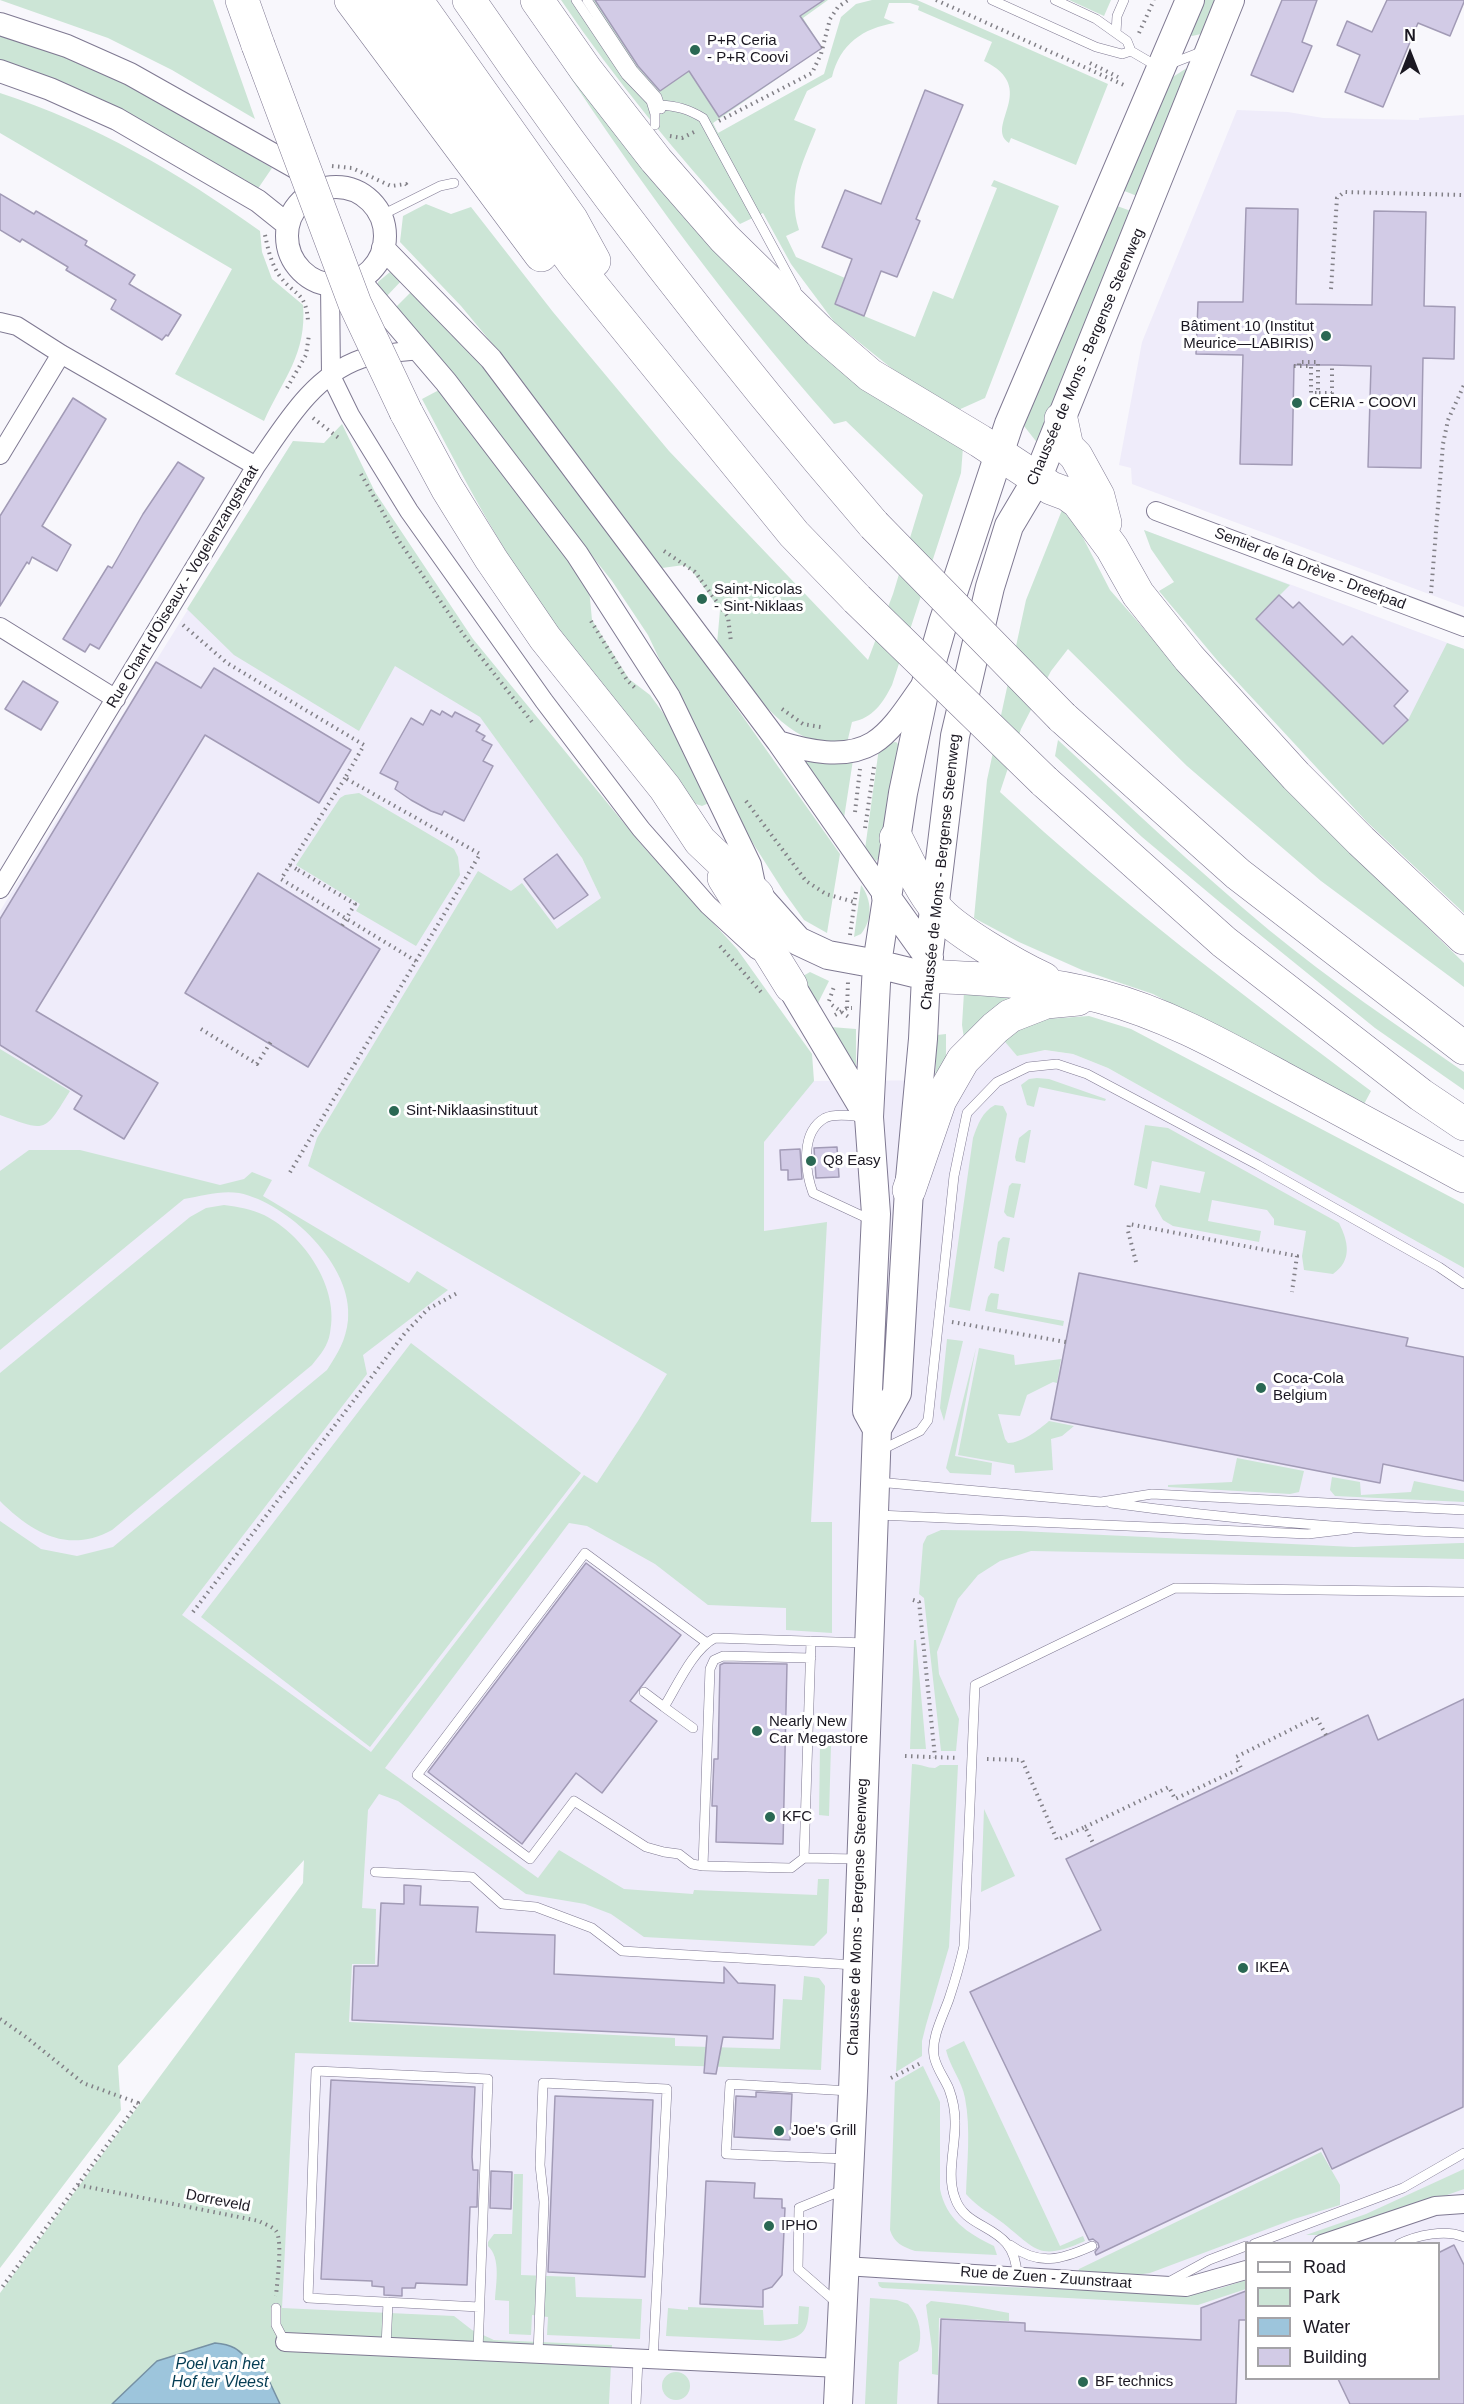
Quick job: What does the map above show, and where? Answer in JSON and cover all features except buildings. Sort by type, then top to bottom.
[{"type":"highway","points":[[242,0],[302,166],[376,351],[447,488],[545,638],[665,788],[791,986]]},
{"type":"highway","points":[[351,0],[544,258],[576,266]]},
{"type":"highway","points":[[382,0],[576,266],[794,534],[857,599],[1044,781],[1224,942],[1420,1095],[1464,1124]]},
{"type":"highway","points":[[416,0],[571,219],[645,351]]},
{"type":"highway","points":[[469,0],[544,110],[719,339],[874,525],[1062,717],[1238,874],[1464,1048]]},
{"type":"highway","points":[[493,0],[541,74],[544,110]]},
{"type":"highway","points":[[537,0],[586,70],[656,160],[724,238],[819,331],[870,375],[1038,479],[1078,501],[1112,548],[1138,594],[1189,658],[1296,776],[1464,938]]},
{"type":"highway","points":[[1061,419],[1067,447],[1076,456],[1098,496],[1112,548]]},
{"type":"highway","points":[[896,838],[935,908],[965,932],[1028,972],[1065,988]]},
{"type":"highway","points":[[700,841],[757,895]]},
{"type":"highway","points":[[928,966],[1065,988],[1104,997],[1159,1015],[1226,1048],[1464,1176]]},
{"type":"highway","points":[[909,1190],[940,1100],[957,1069],[982,1040],[1010,1016],[1046,1002],[1104,997]]},
{"type":"main road","name":"Chaussée de Mons - Bergense Steenweg","points":[[838,2404],[853,2091],[876,1441],[867,1411],[875,1222],[869,1117],[877,964],[886,897],[903,793],[927,679],[943,623],[1009,424],[1190,0]]},
{"type":"main road","name":"Chaussée de Mons - Bergense Steenweg","points":[[876,1441],[897,1393],[909,1190],[928,966],[945,829],[947,788],[955,736],[971,664],[990,587],[1009,526],[1038,479],[1230,0]]},
{"type":"main road","points":[[757,895],[798,941],[828,955],[877,964],[928,966]]},
{"type":"main road","points":[[886,897],[928,966]]},
{"type":"main road","points":[[791,986],[869,1117]]},
{"type":"street","points":[[0,24],[67,46],[130,74],[315,178],[324,177],[359,192],[372,202],[380,216],[384,232],[383,248],[378,260],[369,271],[345,284],[330,284],[315,280],[301,270],[296,264],[287,241],[288,225],[295,207],[324,177]]},
{"type":"street","points":[[0,71],[50,89],[117,119],[258,201],[288,225]]},
{"type":"street","points":[[383,248],[491,359],[778,742],[886,897]]},
{"type":"street","points":[[358,279],[420,350],[577,555],[643,654],[669,697],[750,865],[757,895]]},
{"type":"street","points":[[330,284],[331,376],[350,415],[409,511],[550,710],[641,829],[708,905],[791,986]]},
{"type":"street","points":[[0,322],[17,326],[61,354],[256,466]]},
{"type":"street","name":"Rue Chant d'Oiseaux - Vogelenzangstraat","points":[[0,889],[256,466],[298,405],[331,376],[361,359],[420,350]]},
{"type":"street","points":[[0,455],[61,354]]},
{"type":"street","name":"Sentier de la Drève - Dreefpad","points":[[1156,511],[1464,627]]},
{"type":"street","points":[[0,627],[116,699]]},
{"type":"street","points":[[778,742],[827,753],[845,752],[873,743],[895,722],[927,679]]},
{"type":"street","points":[[1328,2242],[1435,2206],[1464,2204]]},
{"type":"street","name":"Rue de Zuen - Zuunstraat","points":[[844,2266],[1186,2287],[1245,2270]]},
{"type":"street","points":[[285,2342],[840,2368]]},
{"type":"lane","points":[[576,0],[626,75],[651,101],[655,124],[661,114],[657,97],[633,70],[587,0]]},
{"type":"lane","points":[[992,0],[1096,47],[1122,54],[1131,51]]},
{"type":"lane","points":[[1055,0],[1096,19],[1127,41],[1131,51],[1160,68],[1210,48]]},
{"type":"lane","points":[[1116,33],[1117,16],[1124,0]]},
{"type":"lane","points":[[660,105],[678,106],[703,118],[819,331]]},
{"type":"lane","points":[[380,216],[413,198],[440,186],[454,183]]},
{"type":"lane","points":[[876,1441],[920,1431],[928,1420],[954,1176],[967,1113],[997,1082],[1028,1067],[1057,1064],[1087,1074],[1267,1171],[1439,1267],[1464,1284]]},
{"type":"lane","points":[[869,1117],[827,1117],[816,1126],[807,1145],[809,1180],[813,1193],[875,1222]]},
{"type":"lane","points":[[874,1481],[1101,1502],[1218,1518],[1322,1524],[1350,1529],[1464,1533]]},
{"type":"lane","points":[[1101,1502],[1152,1494],[1464,1510]]},
{"type":"lane","points":[[873,1515],[1308,1534],[1350,1529]]},
{"type":"lane","points":[[706,1643],[585,1553],[417,1775],[530,1859],[574,1801],[646,1847],[679,1854],[692,1864],[791,1868],[804,1858],[861,1859]]},
{"type":"lane","points":[[1092,2246],[1068,2257],[1049,2260],[1025,2254],[968,2216],[954,2198],[952,2183],[956,2122],[954,2104],[934,2057],[934,2042],[964,1946],[975,1685],[1175,1588],[1464,1592]]},
{"type":"lane","points":[[664,1707],[697,1653],[706,1643],[715,1638],[869,1643]]},
{"type":"lane","points":[[804,1858],[811,1641]]},
{"type":"lane","points":[[703,1866],[710,1669],[714,1660],[723,1656],[811,1658]]},
{"type":"lane","points":[[645,1692],[693,1728]]},
{"type":"lane","points":[[375,1872],[472,1876],[502,1904],[536,1907],[592,1928],[622,1951],[857,1965]]},
{"type":"lane","points":[[478,2351],[488,2079],[316,2071],[308,2298],[479,2307]]},
{"type":"lane","points":[[538,2354],[544,2202],[540,2165],[543,2083],[667,2089],[646,2359],[636,2404]]},
{"type":"lane","points":[[849,2159],[726,2154],[730,2084],[853,2091]]},
{"type":"lane","points":[[1259,2242],[1403,2188],[1464,2153]]},
{"type":"lane","points":[[842,2307],[798,2269],[799,2208],[848,2187]]},
{"type":"lane","points":[[1403,2242],[1408,2239],[1453,2232],[1464,2237]]},
{"type":"lane","points":[[1007,2243],[1017,2261],[1017,2276]]},
{"type":"lane","points":[[1162,2286],[1209,2260],[1245,2246]]},
{"type":"lane","points":[[1041,2278],[1043,2265],[1049,2260]]},
{"type":"lane","points":[[386,2347],[388,2302]]},
{"type":"lane","points":[[276,2308],[276,2325],[285,2342]]},
{"type":"path","points":[[674,135],[682,138],[812,73],[821,54],[830,19],[838,7],[848,0]]},
{"type":"path","points":[[936,0],[1117,80]]},
{"type":"path","points":[[1137,36],[1154,0]]},
{"type":"path","points":[[324,177],[352,168],[378,178],[384,184],[391,186],[406,184],[413,198]]},
{"type":"path","points":[[1331,289],[1337,198],[1344,192],[1464,195]]},
{"type":"path","points":[[264,229],[274,268],[281,278],[302,296],[307,307],[309,334],[306,355],[286,389],[286,396],[298,405]]},
{"type":"path","points":[[1318,393],[1318,362],[1299,362],[1297,366],[1311,366],[1311,393],[1318,393],[1332,393],[1332,364]]},
{"type":"path","points":[[1429,614],[1443,444],[1448,420],[1464,385]]},
{"type":"path","points":[[167,615],[181,624],[226,663],[364,745],[281,879],[416,962]]},
{"type":"path","points":[[854,821],[862,758]]},
{"type":"path","points":[[290,1174],[480,854],[345,778]]},
{"type":"path","points":[[290,865],[355,904],[340,928]]},
{"type":"path","points":[[829,1002],[856,1022]]},
{"type":"path","points":[[201,1029],[257,1064],[272,1040]]},
{"type":"path","points":[[1136,1262],[1128,1231],[1129,1224],[1297,1256],[1292,1292]]},
{"type":"path","points":[[193,1612],[405,1333],[428,1309],[459,1292]]},
{"type":"path","points":[[950,1321],[1066,1342]]},
{"type":"path","points":[[913,1600],[919,1602],[935,1757]]},
{"type":"path","points":[[905,1756],[1022,1760],[1057,1840],[1169,1787],[1175,1799],[1241,1768],[1236,1757],[1316,1717],[1326,1735]]},
{"type":"path","points":[[1085,1827],[1094,1845]]},
{"type":"path","points":[[0,2019],[83,2083],[138,2103],[0,2290]]},
{"type":"path","points":[[891,2078],[934,2057]]},
{"type":"path","name":"Dorreveld","points":[[78,2185],[259,2221],[270,2226],[277,2232],[279,2243],[276,2308]]},
{"type":"shaded area","name":"CERIA - COOVI","points":[[1237,110],[1288,112],[1323,118],[1419,120],[1419,118],[1464,115],[1464,607],[1132,484],[1131,468],[1119,465],[1142,342]]},
{"type":"shaded area","points":[[293,441],[522,735],[612,920],[814,1081],[967,1080],[1001,1036],[1017,1056],[1045,1050],[1073,1054],[1108,1068],[1464,1268],[1464,2404],[609,2404],[611,2345],[476,2339],[279,2312],[286,2223],[304,1858],[0,1536],[0,911]]},
{"type":"shaded area","points":[[1144,530],[1464,649],[1464,859],[1156,556]]},
{"type":"green space","points":[[0,0],[213,0],[255,119],[172,70],[108,38]]},
{"type":"green space","points":[[520,0],[528,0],[606,109],[963,447],[961,473],[892,685],[885,698],[872,713],[852,722],[847,743],[822,743],[803,736],[789,727],[762,702],[717,644],[720,610],[693,572],[684,565],[662,568],[510,365],[461,306],[400,242],[403,216],[426,204],[451,214],[471,207],[553,312],[669,451],[868,660],[893,594],[923,495],[846,421],[834,424],[749,323],[630,165]]},
{"type":"green space","points":[[561,0],[828,0],[803,18],[822,48],[713,123],[718,133],[824,74],[841,17],[856,4],[872,0],[917,0],[1108,84],[1076,165],[1011,138],[1009,143],[1003,136],[1002,127],[1010,94],[1008,83],[1000,72],[984,61],[992,42],[918,10],[919,6],[910,3],[889,3],[884,18],[895,23],[873,29],[854,40],[841,55],[832,77],[807,91],[794,120],[816,129],[801,166],[795,190],[799,230],[786,236],[796,257],[845,278],[835,304],[915,337],[933,291],[953,299],[997,188],[991,186],[994,180],[1059,206],[985,398],[956,411],[900,375],[835,323],[791,264],[763,213],[740,224],[647,115]]},
{"type":"green space","points":[[1069,0],[1111,0],[1104,16]]},
{"type":"green space","points":[[1202,0],[1221,0],[1201,34],[1192,36],[1190,35]]},
{"type":"green space","points":[[0,33],[122,78],[257,154],[260,161],[272,168],[257,190],[244,179],[238,179],[0,64]]},
{"type":"green space","points":[[1190,66],[1137,196],[1122,190],[1165,82]]},
{"type":"green space","points":[[0,93],[35,105],[103,135],[199,189],[260,231],[262,252],[272,279],[303,305],[301,338],[297,352],[264,421],[175,374],[232,269],[0,133]]},
{"type":"green space","points":[[1114,207],[1131,211],[1039,445],[1024,426]]},
{"type":"green space","points":[[390,272],[398,273],[404,278],[385,298],[378,290],[378,282]]},
{"type":"green space","points":[[415,288],[464,340],[685,635],[840,854],[827,933],[804,920],[726,801],[648,635],[612,581],[395,308]]},
{"type":"green space","points":[[439,390],[589,588],[592,620],[629,679],[650,695],[677,732],[709,803],[702,806],[696,804],[584,666],[523,579],[483,513],[422,399]]},
{"type":"green space","points":[[342,424],[375,492],[473,639],[641,844],[737,949],[812,1054],[814,1081],[764,1142],[764,1231],[827,1222],[811,1522],[832,1522],[832,1633],[786,1630],[786,1608],[708,1605],[655,1564],[587,1526],[569,1523],[385,1768],[538,1878],[559,1850],[624,1889],[693,1894],[694,1890],[817,1895],[818,1879],[829,1879],[827,1933],[814,1946],[644,1937],[611,1914],[585,1904],[526,1894],[398,1801],[379,1794],[368,1810],[362,1908],[376,1909],[375,1964],[352,1964],[349,2022],[675,2038],[675,2046],[780,2049],[783,1999],[802,2000],[804,1976],[819,1978],[825,1986],[821,2070],[295,2053],[282,2308],[454,2316],[472,2330],[494,2340],[612,2345],[609,2404],[0,2404],[0,2293],[303,1883],[304,1860],[118,2066],[121,2110],[0,2268],[0,1521],[41,1549],[77,1556],[113,1547],[327,1370],[341,1346],[348,1320],[347,1299],[340,1279],[329,1259],[297,1223],[278,1209],[258,1199],[239,1193],[218,1193],[184,1199],[0,1350],[0,1171],[29,1150],[80,1150],[220,1185],[244,1179],[252,1172],[272,1180],[263,1196],[409,1283],[417,1271],[448,1290],[363,1355],[367,1374],[182,1615],[371,1752],[584,1475],[597,1483],[667,1374],[308,1166],[317,1138],[478,871],[511,891],[522,883],[557,929],[601,898],[582,858],[480,717],[395,666],[359,731],[234,655],[187,609],[293,441],[324,443]]},
{"type":"green space","points":[[1062,510],[1078,528],[1110,590],[1237,735],[1464,963],[1464,987],[1321,881],[1187,766],[1068,649],[1051,671],[1021,729],[1000,792],[1135,909],[1228,983],[1371,1091],[1363,1106],[1153,994],[1082,970],[1019,942],[974,918],[987,780],[1026,600]]},
{"type":"green space","points":[[1144,530],[1290,585],[1256,619],[1383,744],[1408,720],[1447,643],[1464,649],[1464,913],[1367,822],[1217,660],[1159,591],[1174,582],[1151,549]]},
{"type":"green space","points":[[1058,740],[1188,860],[1292,949],[1464,1072],[1464,1090],[1375,1028],[1142,837],[1055,756]]},
{"type":"green space","points":[[896,742],[901,747],[888,794],[879,858],[876,861],[865,849],[879,748]]},
{"type":"green space","points":[[807,758],[853,760],[844,818],[803,762]]},
{"type":"green space","points":[[359,793],[454,849],[458,857],[460,875],[416,946],[356,911],[360,904],[296,865],[340,798]]},
{"type":"green space","points":[[861,885],[870,910],[865,928],[861,934],[854,937]]},
{"type":"green space","points":[[810,972],[829,981],[817,1005],[803,982],[803,976]]},
{"type":"green space","points":[[964,992],[1020,996],[965,1045],[962,1025]]},
{"type":"green space","points":[[1089,1016],[1131,1029],[1464,1204],[1464,1268],[1108,1068],[1073,1054],[1045,1050],[1017,1056],[1001,1037],[1047,1019]]},
{"type":"green space","points":[[831,1027],[856,1029],[856,1068]]},
{"type":"green space","points":[[946,1034],[946,1073],[935,1081],[937,1035]]},
{"type":"green space","points":[[0,1049],[70,1091],[49,1122],[36,1126],[0,1115]]},
{"type":"green space","points":[[1029,1079],[1049,1079],[1106,1099],[1105,1101],[1039,1087],[1034,1107],[1027,1105],[1021,1085]]},
{"type":"green space","points":[[995,1105],[1003,1106],[1007,1114],[970,1311],[949,1307],[973,1138],[984,1115]]},
{"type":"green space","points":[[1145,1125],[1168,1128],[1339,1223],[1347,1250],[1344,1263],[1333,1274],[1304,1270],[1302,1256],[1306,1231],[1274,1225],[1274,1219],[1267,1210],[1212,1200],[1208,1221],[1261,1231],[1259,1242],[1173,1226],[1163,1220],[1155,1206],[1160,1185],[1200,1193],[1205,1172],[1152,1161],[1147,1189],[1134,1185]]},
{"type":"green space","points":[[1031,1130],[1025,1163],[1016,1161],[1019,1138]]},
{"type":"green space","points":[[1012,1183],[1021,1184],[1014,1218],[1007,1216],[1004,1212],[1009,1186]]},
{"type":"green space","points":[[224,1205],[245,1208],[264,1215],[279,1224],[305,1249],[316,1265],[330,1298],[332,1316],[326,1346],[312,1365],[112,1530],[96,1537],[80,1540],[66,1540],[38,1531],[0,1501],[0,1373],[190,1217],[206,1208]]},
{"type":"green space","points":[[1003,1237],[1010,1238],[1004,1272],[994,1268],[998,1242]]},
{"type":"green space","points":[[991,1293],[999,1294],[997,1309],[1064,1321],[1063,1326],[985,1311]]},
{"type":"green space","points":[[947,1339],[963,1341],[944,1421],[940,1408]]},
{"type":"green space","points":[[411,1343],[581,1473],[370,1747],[201,1617]]},
{"type":"green space","points":[[976,1348],[955,1456],[992,1463],[991,1475],[950,1473],[946,1468]]},
{"type":"green space","points":[[979,1348],[1014,1355],[1015,1365],[1061,1359],[1057,1383],[1053,1382],[1027,1395],[1020,1416],[998,1414],[1008,1443],[1024,1438],[1049,1421],[1074,1426],[1062,1436],[1051,1439],[1053,1470],[1015,1473],[1014,1465],[958,1455]]},
{"type":"green space","points":[[1237,1458],[1304,1471],[1299,1492],[1290,1494],[1168,1487],[1168,1485],[1232,1482]]},
{"type":"green space","points":[[1332,1477],[1360,1482],[1361,1495],[1411,1492],[1414,1481],[1464,1491],[1464,1502],[1335,1496],[1330,1490]]},
{"type":"green space","points":[[941,1530],[1020,1531],[1354,1547],[1464,1543],[1464,1559],[1031,1551],[1000,1561],[978,1575],[958,1599],[937,1652],[939,1674],[959,1719],[956,1751],[941,1751],[924,1598],[919,1594],[923,1544],[927,1536]]},
{"type":"green space","points":[[914,1640],[916,1640],[926,1749],[910,1749]]},
{"type":"green space","points":[[820,1744],[831,1745],[829,1816],[819,1815]]},
{"type":"green space","points":[[912,1764],[935,1768],[940,1765],[958,1765],[949,1947],[922,2041],[922,2056],[896,2072]]},
{"type":"green space","points":[[984,1809],[1015,1876],[981,1892]]},
{"type":"green space","points":[[964,2041],[1060,2246],[1083,2236],[1085,2241],[1058,2251],[1040,2250],[966,2194],[967,2110],[959,2080],[946,2050]]},
{"type":"green space","points":[[923,2066],[940,2102],[940,2189],[943,2200],[959,2224],[994,2246],[997,2255],[915,2251],[900,2244],[890,2230],[895,2082]]},
{"type":"green space","points":[[1321,2152],[1340,2185],[1340,2205],[1294,2219],[1150,2273],[1136,2275],[1078,2272],[1079,2269]]},
{"type":"green space","points":[[1464,2169],[1464,2189],[1335,2235],[1306,2235],[1366,2214]]},
{"type":"green space","points":[[514,2174],[523,2174],[521,2275],[575,2277],[576,2297],[642,2299],[640,2339],[547,2335],[548,2317],[532,2315],[531,2335],[509,2334],[509,2301],[495,2300],[496,2264],[488,2242],[494,2234],[512,2234]]},
{"type":"green space","points":[[1245,2280],[1245,2289],[1198,2305],[882,2288],[878,2282],[1189,2294],[1218,2289]]},
{"type":"green space","points":[[870,2298],[897,2300],[908,2304],[919,2326],[918,2351],[899,2362],[897,2404],[865,2404]]},
{"type":"green space","points":[[931,2301],[1009,2313],[1009,2321],[939,2318],[938,2375],[932,2374],[932,2349],[926,2305]]},
{"type":"green space","points":[[799,2306],[809,2307],[806,2327],[799,2335],[780,2341],[666,2336],[668,2308],[763,2310],[764,2325],[798,2324]]},
{"type":"green space","points":[[676,2372],[686,2376],[690,2386],[686,2396],[676,2400],[666,2396],[662,2386],[666,2376]]},
{"type":"water","name":"Poel van het Hof ter Vleest","points":[[215,2343],[233,2347],[250,2362],[264,2370],[280,2404],[112,2404],[157,2361]]},
{"type":"place","name":"P+R Ceria - P+R Coovi","points":[[695,50]]},
{"type":"place","name":"Bâtiment 10 (Institut Meurice—LABIRIS)","points":[[1326,336]]},
{"type":"place","name":"CERIA - COOVI","points":[[1297,403]]},
{"type":"place","name":"Saint-Nicolas - Sint-Niklaas","points":[[702,599]]},
{"type":"place","name":"Sint-Niklaasinstituut","points":[[394,1111]]},
{"type":"place","name":"Q8 Easy","points":[[811,1161]]},
{"type":"place","name":"Coca-Cola Belgium","points":[[1261,1388]]},
{"type":"place","name":"Nearly New Car Megastore","points":[[757,1731]]},
{"type":"place","name":"KFC","points":[[770,1817]]},
{"type":"place","name":"IKEA","points":[[1243,1968]]},
{"type":"place","name":"Joe's Grill","points":[[779,2131]]},
{"type":"place","name":"IPHO","points":[[769,2226]]},
{"type":"place","name":"BF technics","points":[[1083,2382]]}]
